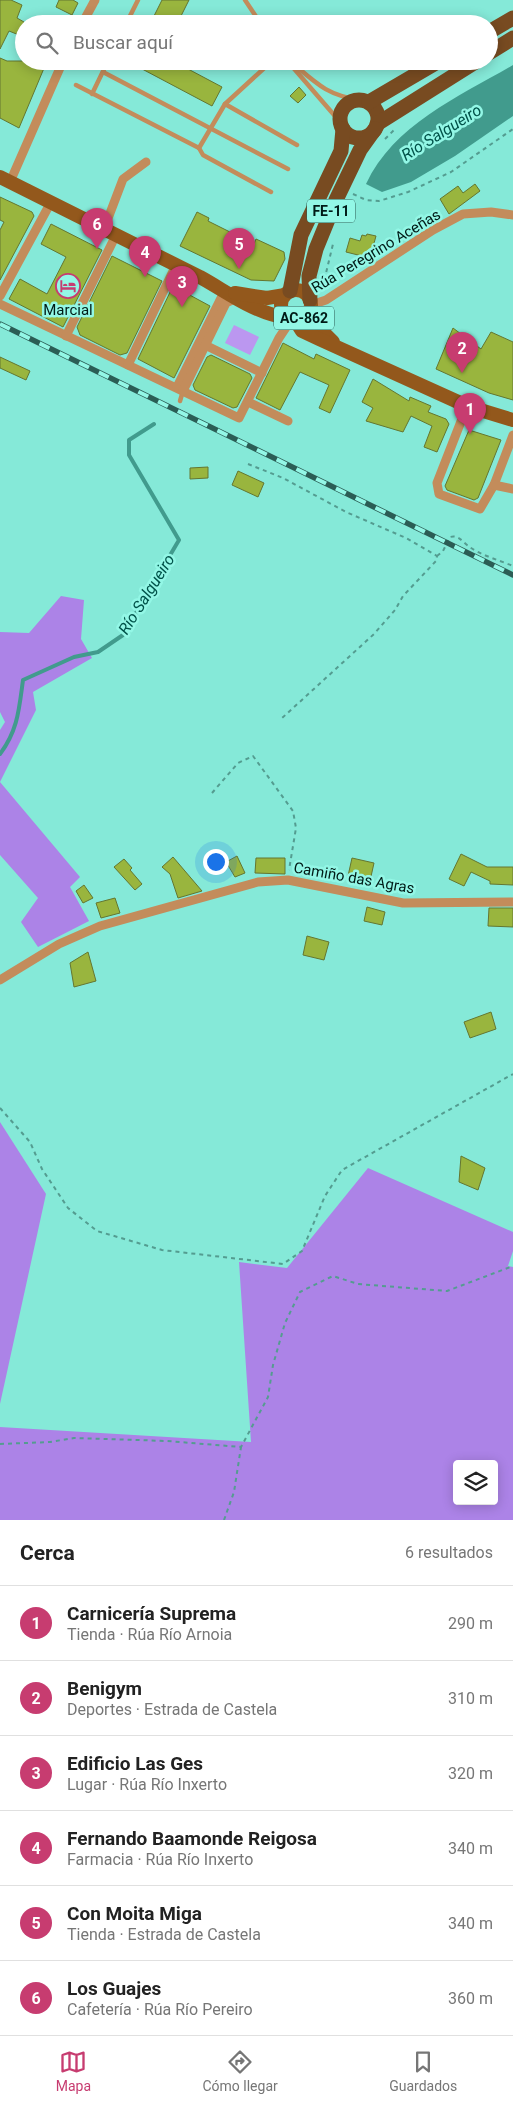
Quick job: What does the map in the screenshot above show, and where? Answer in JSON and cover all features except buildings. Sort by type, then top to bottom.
[{"type":"highway","points":[[498,27],[513,18]]},
{"type":"highway","points":[[498,47],[513,38]]},
{"type":"highway","name":"FE-11","points":[[287,293],[302,235],[341,151],[342,110],[355,100],[364,101],[422,70]]},
{"type":"highway","name":"FE-11","points":[[310,305],[309,276],[316,248],[360,150],[379,131],[464,70]]},
{"type":"highway","points":[[364,101],[378,114],[379,131]]},
{"type":"highway","name":"FE-11","points":[[342,126],[353,136],[359,138],[379,131]]},
{"type":"main road","name":"AC-862","points":[[5,179],[176,265],[270,315],[291,319],[304,318],[310,305]]},
{"type":"main road","name":"AC-862","points":[[230,295],[266,298],[300,291],[308,296],[310,305],[323,332],[335,345]]},
{"type":"main road","name":"AC-862","points":[[287,293],[280,304],[283,314],[291,319],[302,331],[467,406],[513,420]]},
{"type":"street","points":[[87,15],[95,0]]},
{"type":"street","points":[[5,179],[59,70]]},
{"type":"street","points":[[66,336],[110,232],[123,179],[146,162]]},
{"type":"street","points":[[0,296],[51,202]]},
{"type":"street","name":"Rúa Peregrino Aceñas","points":[[310,305],[326,300],[433,230],[463,214],[491,212],[513,215]]},
{"type":"street","points":[[128,365],[176,265]]},
{"type":"street","points":[[180,389],[230,295]]},
{"type":"street","points":[[180,389],[230,295]]},
{"type":"street","points":[[0,304],[239,418],[279,338],[291,319]]},
{"type":"street","points":[[205,345],[262,373]]},
{"type":"street","points":[[248,402],[288,422]]},
{"type":"street","points":[[467,406],[437,483],[439,494],[480,509],[494,485],[513,436]]},
{"type":"street","points":[[494,485],[513,489]]},
{"type":"street","name":"Camiño das Agras","points":[[0,980],[60,944],[100,926],[258,882],[288,880],[403,903],[513,902]]},
{"type":"lane","points":[[130,15],[138,0]]},
{"type":"lane","points":[[245,0],[255,15]]},
{"type":"lane","points":[[199,148],[225,104],[262,70]]},
{"type":"lane","points":[[296,70],[342,126]]},
{"type":"lane","points":[[300,70],[322,89],[342,97],[364,101]]},
{"type":"lane","points":[[92,94],[103,72],[288,169]]},
{"type":"lane","points":[[76,85],[199,148],[203,155],[271,192]]},
{"type":"lane","points":[[225,104],[297,145]]},
{"type":"lane","points":[[180,389],[180,401]]},
{"type":"path","points":[[379,131],[397,127]]},
{"type":"path","points":[[350,200],[353,194],[366,200],[379,201],[408,192],[451,172],[513,130]]},
{"type":"path","points":[[326,300],[326,272],[334,241]]},
{"type":"path","points":[[248,464],[282,478],[346,512],[406,538],[437,556]]},
{"type":"path","points":[[281,719],[374,634],[395,610],[403,596],[436,561],[437,556],[443,551],[450,537],[460,538],[468,546],[513,566]]},
{"type":"path","points":[[212,792],[238,763],[253,756],[293,811],[296,828],[288,880]]},
{"type":"path","points":[[0,1108],[30,1142],[42,1169],[68,1208],[97,1231],[162,1250],[283,1264],[302,1252],[325,1196],[342,1170],[513,1074]]},
{"type":"path","points":[[224,1520],[234,1492],[241,1447],[268,1397],[273,1365],[284,1323],[300,1292],[333,1276],[358,1284],[448,1291],[513,1266]]},
{"type":"path","points":[[0,1444],[50,1442],[74,1438],[167,1441],[241,1447]]},
{"type":"shaded area","points":[[234,325],[259,337],[250,355],[225,343]]},
{"type":"shaded area","points":[[61,596],[84,600],[81,639],[92,658],[33,692],[36,710],[0,782],[0,730],[5,722],[0,712],[0,632],[29,633]]},
{"type":"shaded area","points":[[0,782],[80,877],[70,887],[89,921],[38,947],[21,922],[38,898],[0,855]]},
{"type":"shaded area","points":[[0,1122],[46,1194],[0,1404]]},
{"type":"shaded area","points":[[368,1168],[513,1232],[513,1251],[508,1266],[513,1267],[513,1520],[0,1520],[0,1427],[251,1442],[239,1262],[287,1268]]},
{"type":"water","points":[[513,65],[513,116],[455,156],[411,182],[382,192],[366,184],[378,163],[393,144],[411,128],[451,100]]},
{"type":"waterway","name":"Río Salgueiro","points":[[0,754],[14,728],[19,710],[23,680],[74,657],[98,652],[123,635],[179,540],[129,455],[129,440],[154,424]]},
{"type":"railway","points":[[0,324],[513,575]]},
{"type":"place","name":"Los Guajes","points":[[97,249]]},
{"type":"place","name":"Con Moita Miga","points":[[239,269]]},
{"type":"place","name":"Fernando Baamonde Reigosa","points":[[145,277]]},
{"type":"place","name":"Marcial","points":[[68,286]]},
{"type":"place","name":"Edificio Las Ges","points":[[182,307]]},
{"type":"place","name":"Benigym","points":[[462,373]]},
{"type":"place","name":"Carnicería Suprema","points":[[470,434]]}]
